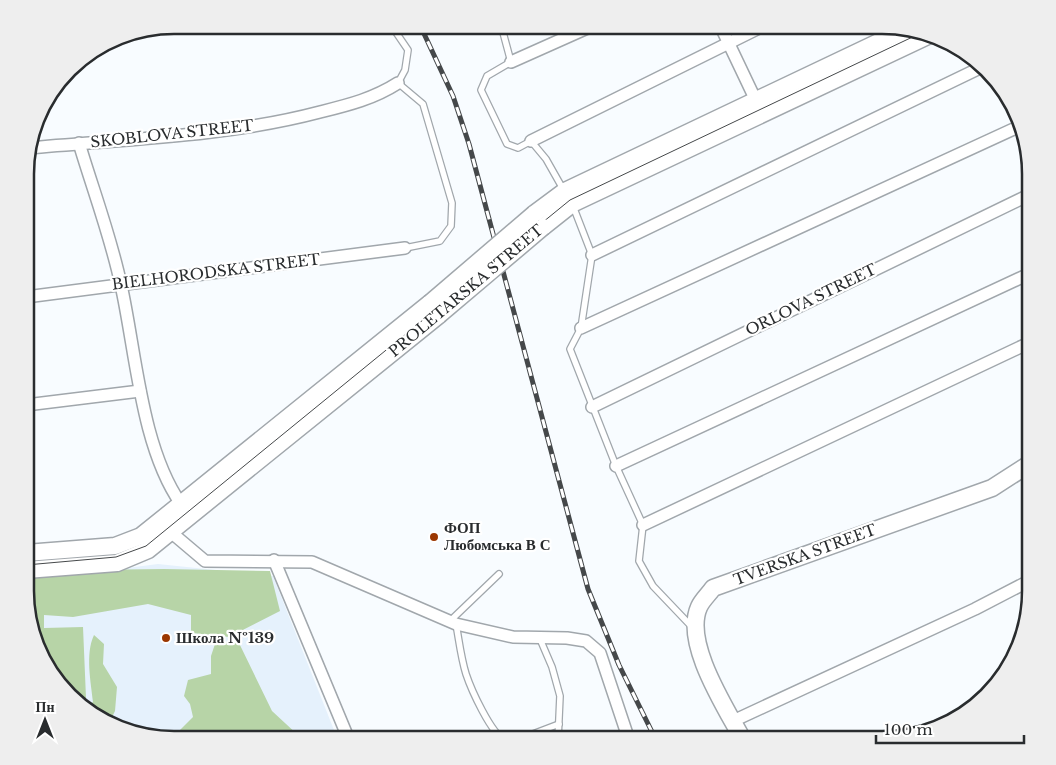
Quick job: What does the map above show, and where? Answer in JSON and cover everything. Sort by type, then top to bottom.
[{"type":"main road","name":"PROLETARSKA STREET","points":[[760,107],[894,34]]},
{"type":"main road","name":"PROLETARSKA STREET","points":[[34,552],[115,546],[165,527],[434,309],[538,220],[568,198],[760,107],[920,39]]},
{"type":"main road","name":"PROLETARSKA STREET","points":[[34,569],[117,563],[148,550],[181,504],[434,309]]},
{"type":"main road","name":"TVERSKA STREET","points":[[738,731],[702,660],[696,631],[699,607],[713,588],[992,488],[1022,469]]},
{"type":"street","points":[[511,62],[574,34]]},
{"type":"street","points":[[724,34],[760,107]]},
{"type":"street","points":[[531,141],[747,34]]},
{"type":"street","points":[[592,255],[976,70]]},
{"type":"street","name":"SKOBLOVA STREET","points":[[37,147],[232,131],[301,117],[367,100],[398,83]]},
{"type":"street","points":[[581,328],[1015,128]]},
{"type":"street","points":[[80,143],[121,284],[140,392],[154,443],[172,492],[181,504]]},
{"type":"street","name":"ORLOVA STREET","points":[[592,407],[1022,198]]},
{"type":"street","name":"BIELHORODSKA STREET","points":[[34,296],[405,248]]},
{"type":"street","points":[[616,466],[1022,277]]},
{"type":"street","points":[[643,525],[1022,346]]},
{"type":"street","points":[[34,404],[140,392]]},
{"type":"street","points":[[165,527],[205,561],[274,560],[312,562],[453,622],[513,637],[567,638],[586,641],[600,653],[626,731]]},
{"type":"street","points":[[274,560],[345,731]]},
{"type":"street","points":[[733,721],[975,609],[1022,585]]},
{"type":"lane","points":[[397,34],[408,50],[405,70],[398,83],[423,104],[452,203],[451,226],[440,240],[405,248]]},
{"type":"lane","points":[[503,34],[511,62],[487,76],[482,90],[507,144],[518,148],[531,141],[546,159],[568,198],[592,255],[581,328],[570,349],[616,466],[643,525],[639,562],[653,586],[696,631]]},
{"type":"lane","points":[[495,731],[488,722],[466,674],[453,622],[499,574]]},
{"type":"lane","points":[[540,639],[552,667],[560,696],[559,731]]},
{"type":"lane","points":[[541,731],[559,724]]},
{"type":"shaded area","name":"Школа №139","points":[[158,564],[273,576],[334,730],[164,731],[146,729],[112,717],[88,702],[57,669],[44,645],[39,628],[34,601],[34,580]]},
{"type":"green space","points":[[82,570],[270,571],[280,611],[229,637],[191,633],[191,615],[148,604],[73,617],[44,615],[44,628],[83,627],[86,698],[84,698],[63,677],[48,653],[39,628],[34,601],[34,576]]},
{"type":"green space","points":[[94,635],[104,644],[103,664],[117,687],[115,711],[112,717],[90,704],[93,702],[89,659]]},
{"type":"green space","points":[[238,641],[272,711],[294,731],[179,731],[193,717],[190,704],[184,696],[188,680],[211,674],[211,656],[215,644]]},
{"type":"tram line","points":[[34,564],[116,557],[146,546],[570,200],[913,37]]},
{"type":"railway","points":[[424,34],[453,96],[469,144],[588,589],[619,665],[652,731]]},
{"type":"place","name":"ФОП Любомська В С","points":[[434,537]]},
{"type":"place","name":"Школа №139","points":[[166,638]]}]
